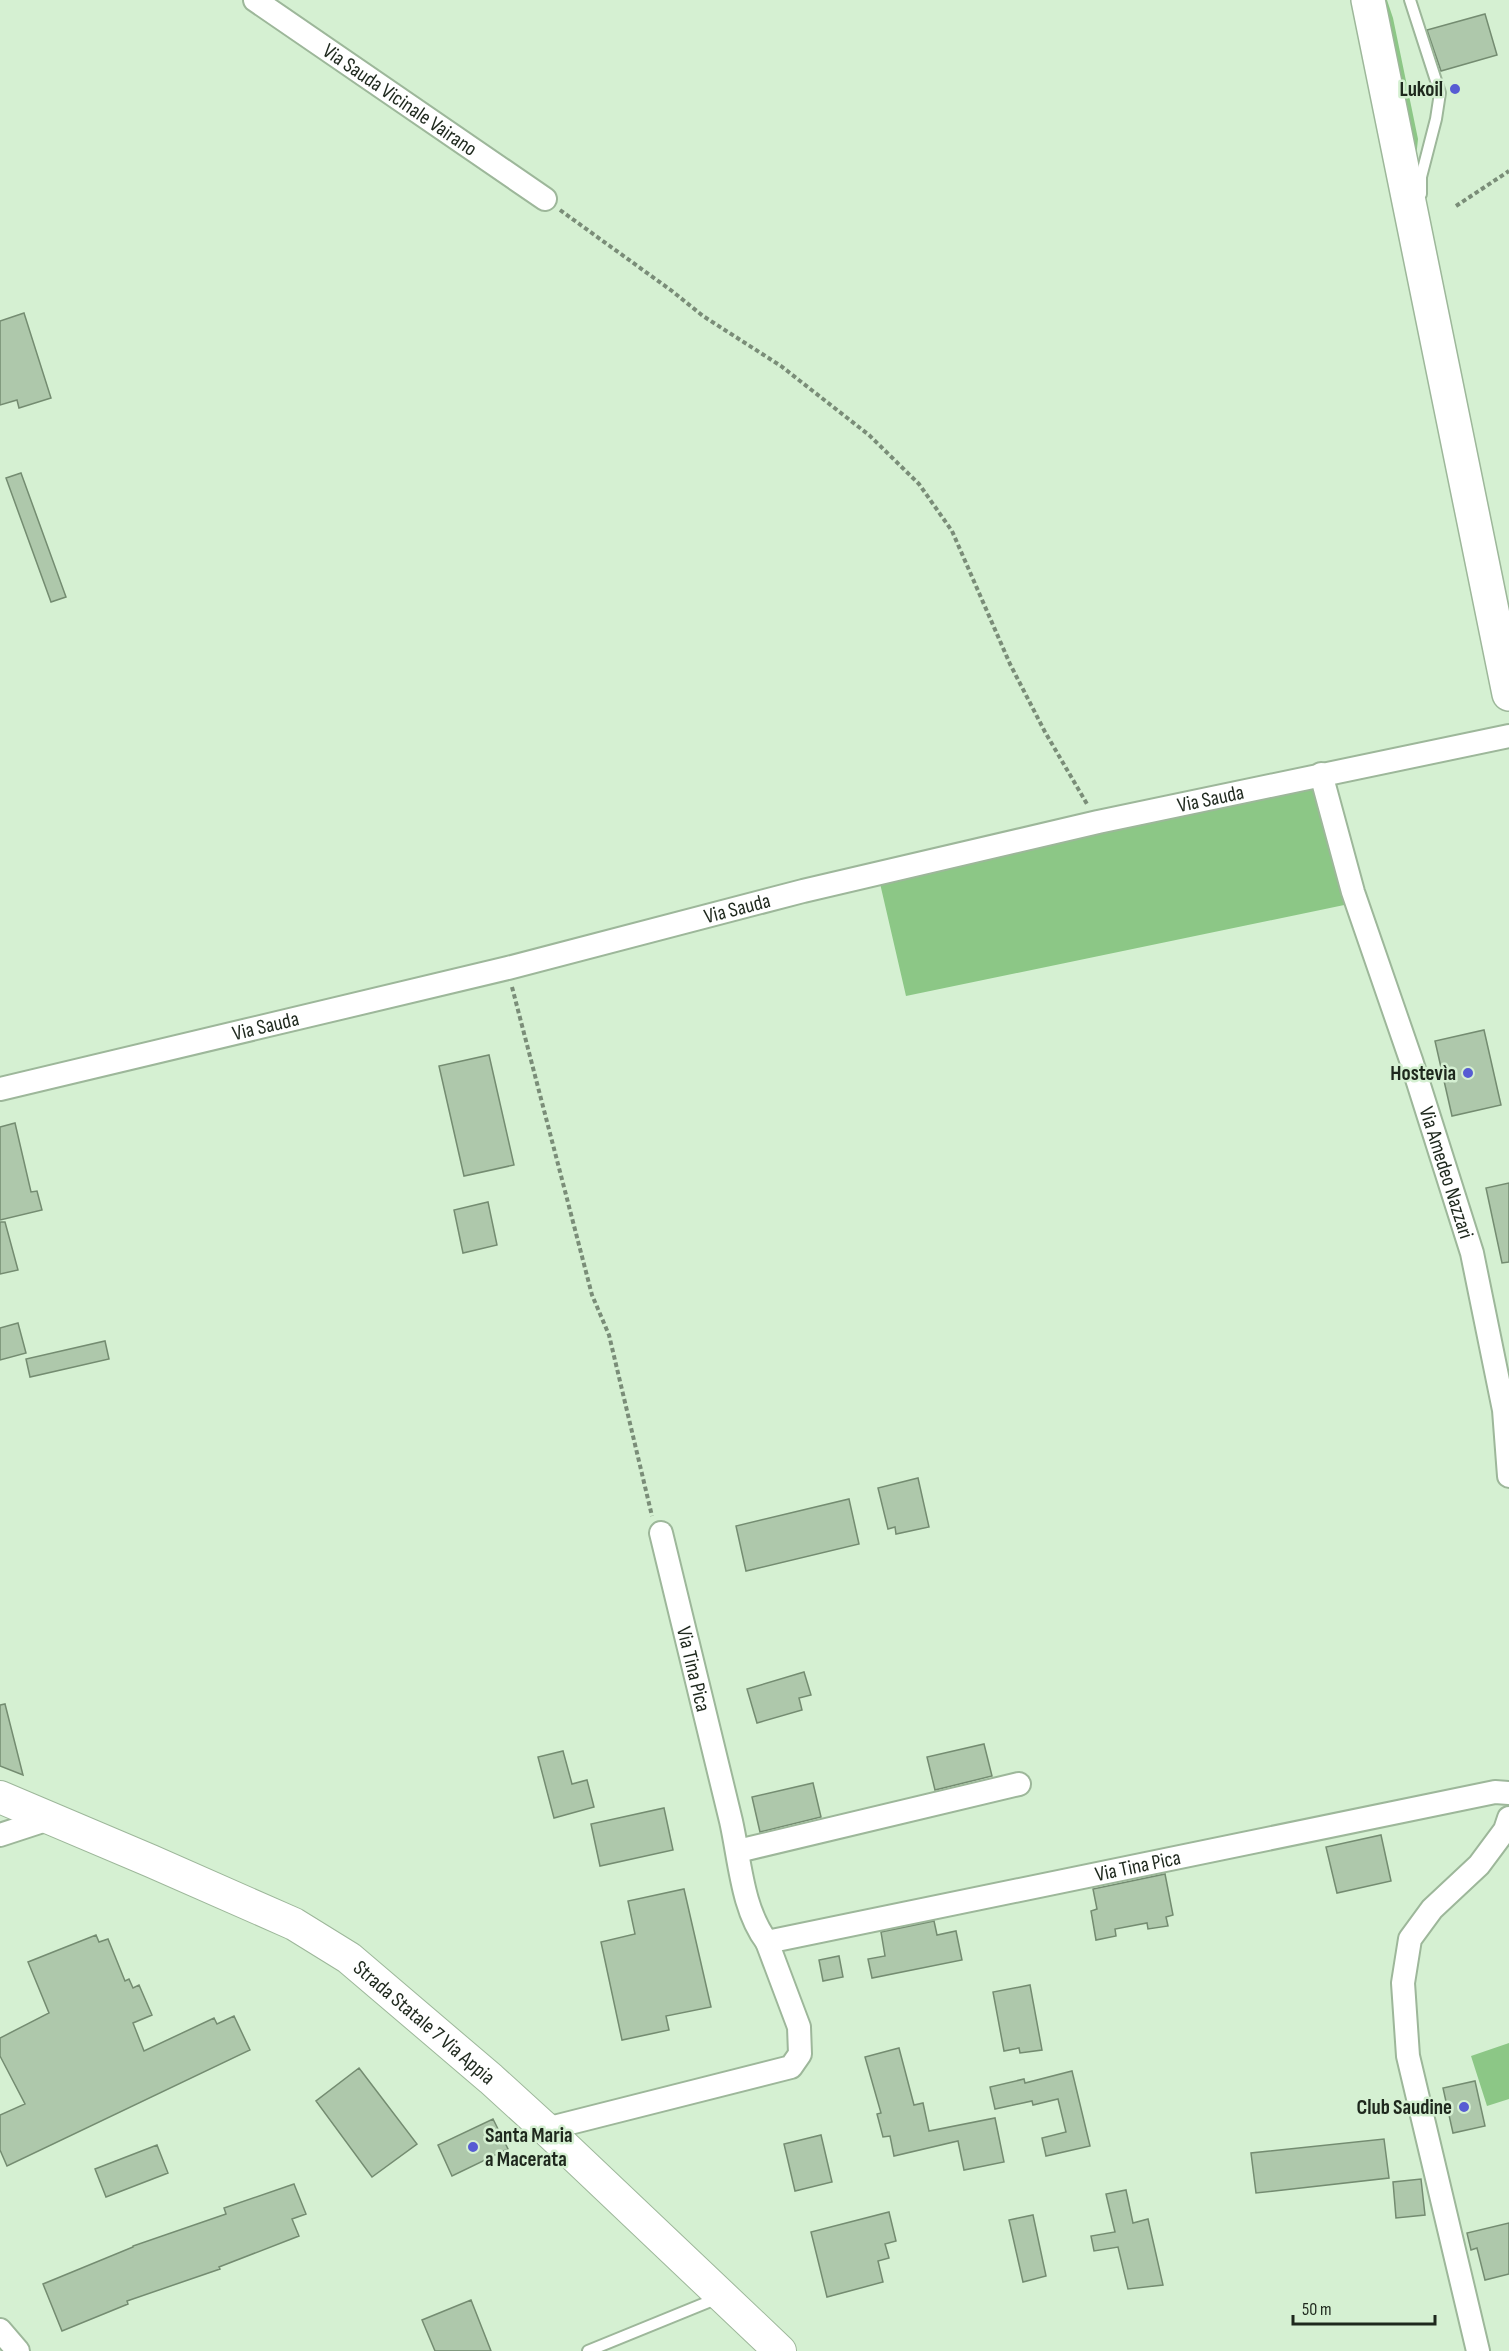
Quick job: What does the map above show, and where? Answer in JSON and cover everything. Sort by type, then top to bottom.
[{"type":"highway","points":[[1368,0],[1509,694]]},
{"type":"main road","name":"Strada Statale 7 Via Appia","points":[[0,1797],[294,1924],[349,1959],[491,2079],[546,2129],[780,2351]]},
{"type":"street","name":"Via Sauda Vicinale Vairano","points":[[255,0],[545,199]]},
{"type":"street","name":"Via Sauda","points":[[0,1089],[508,968],[802,891],[1098,822],[1509,736]]},
{"type":"street","name":"Via Amedeo Nazzari","points":[[1321,774],[1353,892],[1411,1060],[1472,1253],[1504,1410],[1509,1476]]},
{"type":"street","name":"Via Tina Pica","points":[[546,2129],[791,2067],[800,2054],[799,2027],[767,1942],[749,1907],[738,1851],[661,1533]]},
{"type":"street","points":[[738,1851],[1019,1784]]},
{"type":"street","name":"Via Tina Pica","points":[[767,1942],[1496,1792],[1509,1793]]},
{"type":"street","points":[[0,1835],[52,1818]]},
{"type":"street","points":[[1478,2351],[1407,2056],[1403,1983],[1410,1939],[1432,1909],[1479,1865],[1505,1830],[1509,1818]]},
{"type":"street","points":[[0,2330],[18,2351]]},
{"type":"lane","points":[[1410,0],[1440,93],[1436,119],[1421,177],[1420,202],[1449,343],[1446,386]]},
{"type":"lane","points":[[588,2351],[724,2296]]},
{"type":"path","points":[[1456,206],[1509,171]]},
{"type":"path","points":[[545,199],[703,315],[781,366],[868,435],[919,483],[952,531],[1010,664],[1045,732],[1098,822]]},
{"type":"path","points":[[508,968],[592,1295],[609,1335],[652,1517],[661,1533]]},
{"type":"green space","points":[[1381,0],[1387,0],[1393,18],[1418,139],[1416,158]]},
{"type":"green space","points":[[1307,785],[1315,791],[1349,904],[906,996],[879,879]]},
{"type":"green space","points":[[1509,2043],[1509,2099],[1487,2106],[1471,2056]]},
{"type":"building","points":[[1485,14],[1497,55],[1441,71],[1427,30]]},
{"type":"building","points":[[24,313],[51,398],[19,408],[17,400],[0,405],[0,321]]},
{"type":"building","points":[[21,473],[66,597],[51,602],[6,478]]},
{"type":"building","name":"Hostevìa","points":[[1484,1030],[1501,1105],[1452,1116],[1435,1041]]},
{"type":"building","points":[[489,1055],[514,1165],[464,1176],[439,1066]]},
{"type":"building","points":[[15,1123],[31,1192],[37,1191],[42,1210],[0,1220],[0,1127]]},
{"type":"building","points":[[1509,1183],[1509,1262],[1502,1263],[1486,1188]]},
{"type":"building","points":[[488,1202],[497,1245],[463,1253],[454,1210]]},
{"type":"building","points":[[0,1222],[5,1222],[18,1270],[0,1274]]},
{"type":"building","points":[[18,1323],[26,1353],[0,1360],[0,1328]]},
{"type":"building","points":[[105,1341],[109,1359],[30,1377],[26,1359]]},
{"type":"building","points":[[918,1478],[929,1527],[896,1534],[895,1527],[888,1529],[878,1488]]},
{"type":"building","points":[[849,1499],[859,1544],[746,1571],[736,1526]]},
{"type":"building","points":[[804,1672],[811,1695],[799,1698],[802,1710],[757,1723],[747,1689]]},
{"type":"building","points":[[5,1704],[23,1775],[0,1766],[0,1705]]},
{"type":"building","points":[[984,1744],[992,1776],[935,1790],[927,1757]]},
{"type":"building","points":[[563,1751],[572,1784],[587,1780],[594,1807],[554,1818],[538,1757]]},
{"type":"building","points":[[813,1783],[821,1817],[760,1832],[752,1797]]},
{"type":"building","points":[[664,1808],[673,1850],[600,1866],[591,1824]]},
{"type":"building","points":[[1381,1835],[1391,1881],[1337,1893],[1326,1847]]},
{"type":"building","points":[[1165,1874],[1173,1915],[1166,1917],[1168,1926],[1148,1929],[1147,1923],[1115,1929],[1116,1936],[1096,1940],[1091,1911],[1097,1909],[1093,1889]]},
{"type":"building","points":[[684,1889],[711,2007],[666,2016],[669,2030],[622,2040],[601,1942],[635,1934],[628,1901]]},
{"type":"building","points":[[934,1921],[937,1935],[956,1931],[962,1960],[872,1978],[868,1959],[885,1956],[881,1932]]},
{"type":"building","points":[[96,1935],[99,1942],[108,1939],[125,1981],[129,1979],[133,1988],[139,1985],[152,2015],[133,2023],[144,2051],[214,2018],[217,2024],[234,2016],[250,2050],[7,2166],[0,2150],[0,2115],[25,2104],[0,2056],[0,2038],[49,2013],[28,1962]]},
{"type":"building","points":[[839,1956],[843,1977],[823,1981],[819,1960]]},
{"type":"building","points":[[1030,1985],[1042,2050],[1020,2053],[1019,2048],[1004,2051],[993,1992]]},
{"type":"building","points":[[899,2048],[914,2105],[923,2103],[929,2131],[995,2118],[1004,2162],[964,2170],[958,2141],[894,2156],[890,2136],[883,2137],[877,2114],[881,2113],[865,2057]]},
{"type":"building","points":[[359,2068],[417,2144],[372,2177],[316,2101]]},
{"type":"building","points":[[1072,2071],[1090,2146],[1046,2156],[1042,2138],[1066,2132],[1058,2099],[1033,2105],[1032,2101],[995,2109],[990,2087],[1024,2079],[1025,2083]]},
{"type":"building","name":"Club Saudine","points":[[1475,2081],[1485,2126],[1453,2133],[1443,2088]]},
{"type":"building","name":"Santa Maria a Macerata","points":[[493,2119],[508,2149],[452,2176],[438,2145]]},
{"type":"building","points":[[821,2135],[832,2182],[795,2191],[784,2144]]},
{"type":"building","points":[[1384,2139],[1389,2178],[1256,2193],[1251,2153]]},
{"type":"building","points":[[157,2145],[168,2173],[106,2197],[95,2169]]},
{"type":"building","points":[[1421,2179],[1425,2215],[1396,2218],[1393,2182]]},
{"type":"building","points":[[294,2184],[306,2214],[292,2219],[299,2236],[219,2267],[220,2269],[127,2301],[128,2304],[62,2331],[43,2284],[133,2246],[226,2214],[224,2208]]},
{"type":"building","points":[[1126,2190],[1133,2223],[1148,2219],[1163,2285],[1128,2289],[1118,2247],[1094,2251],[1091,2236],[1115,2232],[1106,2194]]},
{"type":"building","points":[[889,2212],[896,2241],[885,2244],[889,2258],[878,2261],[883,2282],[827,2297],[811,2232]]},
{"type":"building","points":[[1033,2215],[1046,2276],[1023,2282],[1009,2220]]},
{"type":"building","points":[[1509,2223],[1509,2274],[1485,2280],[1477,2248],[1471,2250],[1467,2233]]},
{"type":"building","points":[[471,2300],[491,2351],[435,2351],[422,2320]]},
{"type":"place","name":"Lukoil","points":[[1455,89]]},
{"type":"place","name":"Hostevìa","points":[[1468,1073]]},
{"type":"place","name":"Club Saudine","points":[[1464,2107]]},
{"type":"place","name":"Santa Maria a Macerata","points":[[473,2147]]}]
